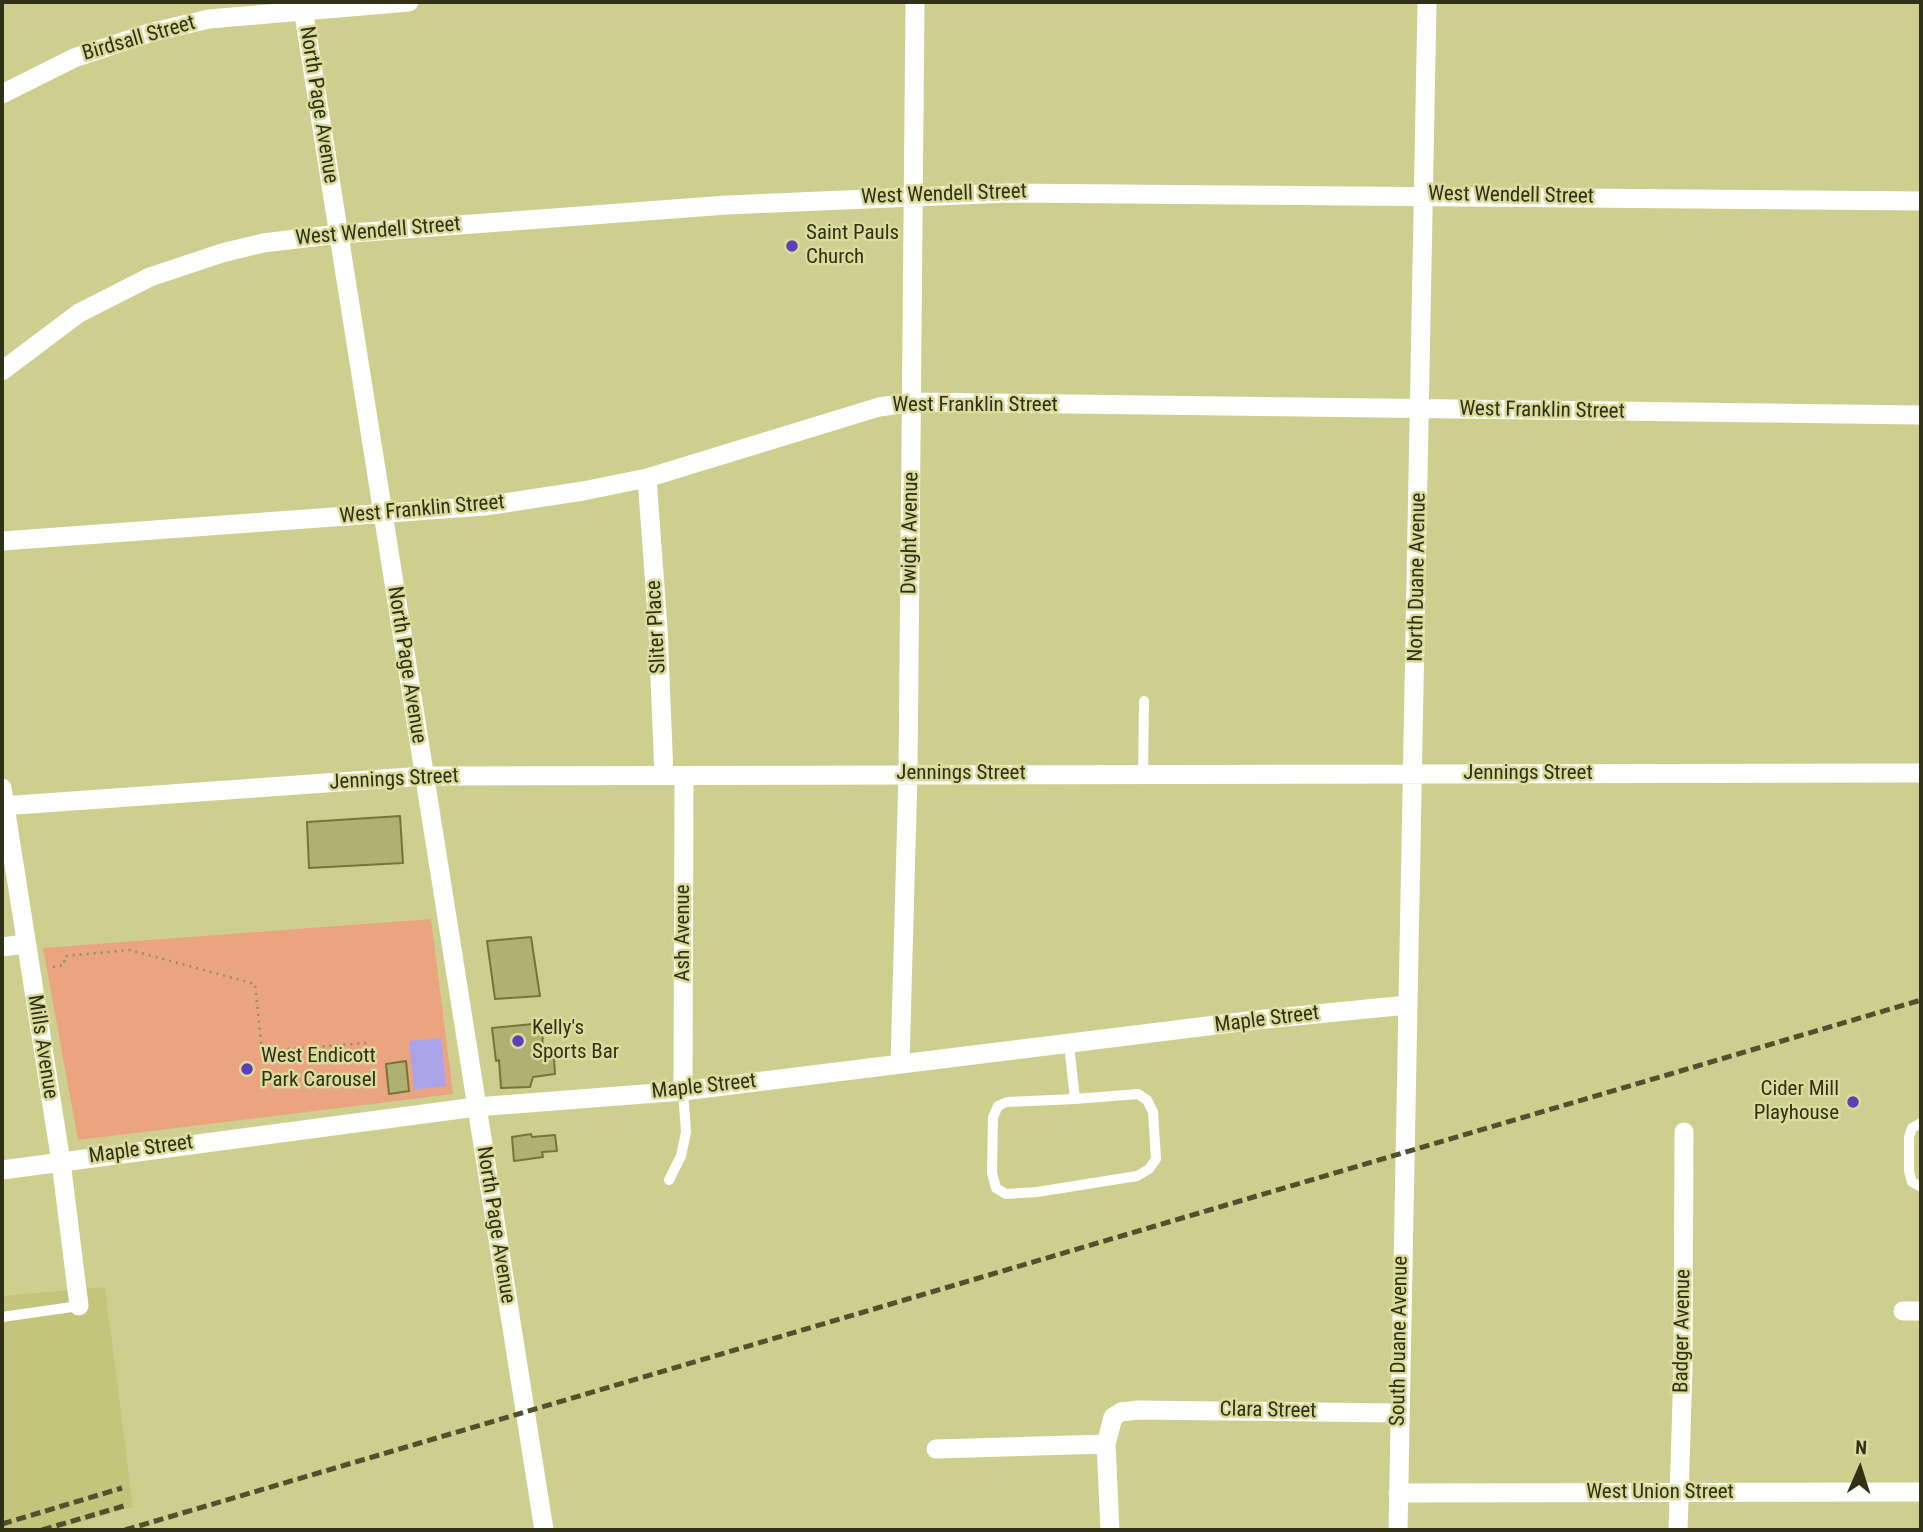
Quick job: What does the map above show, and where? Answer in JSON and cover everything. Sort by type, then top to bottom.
[{"type":"street","name":"Birdsall Street","points":[[2,94],[74,58],[149,33],[209,19],[303,6],[409,2]]},
{"type":"street","name":"Dwight Avenue","points":[[900,1064],[908,774],[915,2]]},
{"type":"street","name":"North Duane Avenue","points":[[1404,1152],[1422,410],[1427,2]]},
{"type":"street","name":"North Page Avenue","points":[[303,6],[523,1412],[544,1530]]},
{"type":"street","name":"West Wendell Street","points":[[2,371],[79,313],[150,277],[242,248],[339,234],[727,205],[913,195],[1425,195],[1921,201]]},
{"type":"street","name":"West Franklin Street","points":[[2,541],[485,506],[647,478],[879,407],[913,402],[1921,415]]},
{"type":"street","name":"Sliter Place","points":[[647,478],[658,628],[664,776]]},
{"type":"street","name":"Jennings Street","points":[[3,800],[424,776],[1921,773]]},
{"type":"street","name":"Ash Avenue","points":[[683,1091],[684,776]]},
{"type":"street","name":"Mills Avenue","points":[[3,800],[61,1162],[79,1306]]},
{"type":"street","points":[[2,947],[25,944]]},
{"type":"street","name":"Maple Street","points":[[2,1170],[476,1107],[683,1091],[1256,1020],[1407,1004]]},
{"type":"street","name":"Badger Avenue","points":[[1678,1530],[1683,1368],[1684,1132]]},
{"type":"street","name":"South Duane Avenue","points":[[1398,1530],[1404,1152]]},
{"type":"street","name":"Clara Street","points":[[1106,1444],[1113,1418],[1121,1412],[1138,1410],[1399,1413]]},
{"type":"street","points":[[936,1449],[1106,1444],[1110,1530]]},
{"type":"street","name":"West Union Street","points":[[1398,1493],[1921,1492]]},
{"type":"lane","points":[[1143,775],[1144,701]]},
{"type":"lane","points":[[1069,1045],[1075,1099]]},
{"type":"lane","points":[[668,1180],[681,1156],[686,1132],[683,1091]]},
{"type":"lane","points":[[1138,1094],[1147,1100],[1153,1112],[1156,1158],[1149,1169],[1137,1176],[1037,1192],[1006,1195],[996,1188],[992,1173],[993,1116],[998,1106],[1007,1102],[1075,1099],[1138,1094]]},
{"type":"lane","points":[[1921,1123],[1912,1128],[1909,1137],[1909,1171],[1912,1182],[1921,1187]]},
{"type":"lane","points":[[2,1317],[79,1306]]},
{"type":"path","points":[[53,967],[64,965],[65,956],[130,950],[255,984],[262,1051],[365,1043],[368,1051]]},
{"type":"shaded area","points":[[431,919],[453,1094],[78,1140],[43,948]]},
{"type":"shaded area","points":[[441,1038],[446,1086],[414,1090],[409,1041]]},
{"type":"shaded area","points":[[105,1287],[133,1507],[54,1530],[2,1530],[2,1296]]},
{"type":"building","points":[[400,816],[403,863],[309,868],[307,822]]},
{"type":"building","points":[[531,937],[540,996],[495,999],[487,941]]},
{"type":"building","points":[[543,1023],[542,1060],[554,1058],[555,1074],[533,1077],[530,1087],[501,1088],[499,1060],[496,1061],[492,1028]]},
{"type":"building","points":[[406,1061],[409,1091],[389,1094],[386,1064]]},
{"type":"building","points":[[531,1134],[532,1137],[555,1135],[557,1151],[542,1152],[543,1157],[514,1161],[512,1137]]},
{"type":"railway","points":[[125,1530],[1921,1000]]},
{"type":"railway","points":[[2,1524],[122,1488]]},
{"type":"railway","points":[[42,1530],[127,1505]]},
{"type":"place","name":"Saint Pauls Church","points":[[792,246]]},
{"type":"place","name":"Kelly's Sports Bar","points":[[518,1041]]},
{"type":"place","name":"West Endicott Park Carousel","points":[[247,1069]]},
{"type":"place","name":"Cider Mill Playhouse","points":[[1853,1102]]}]
